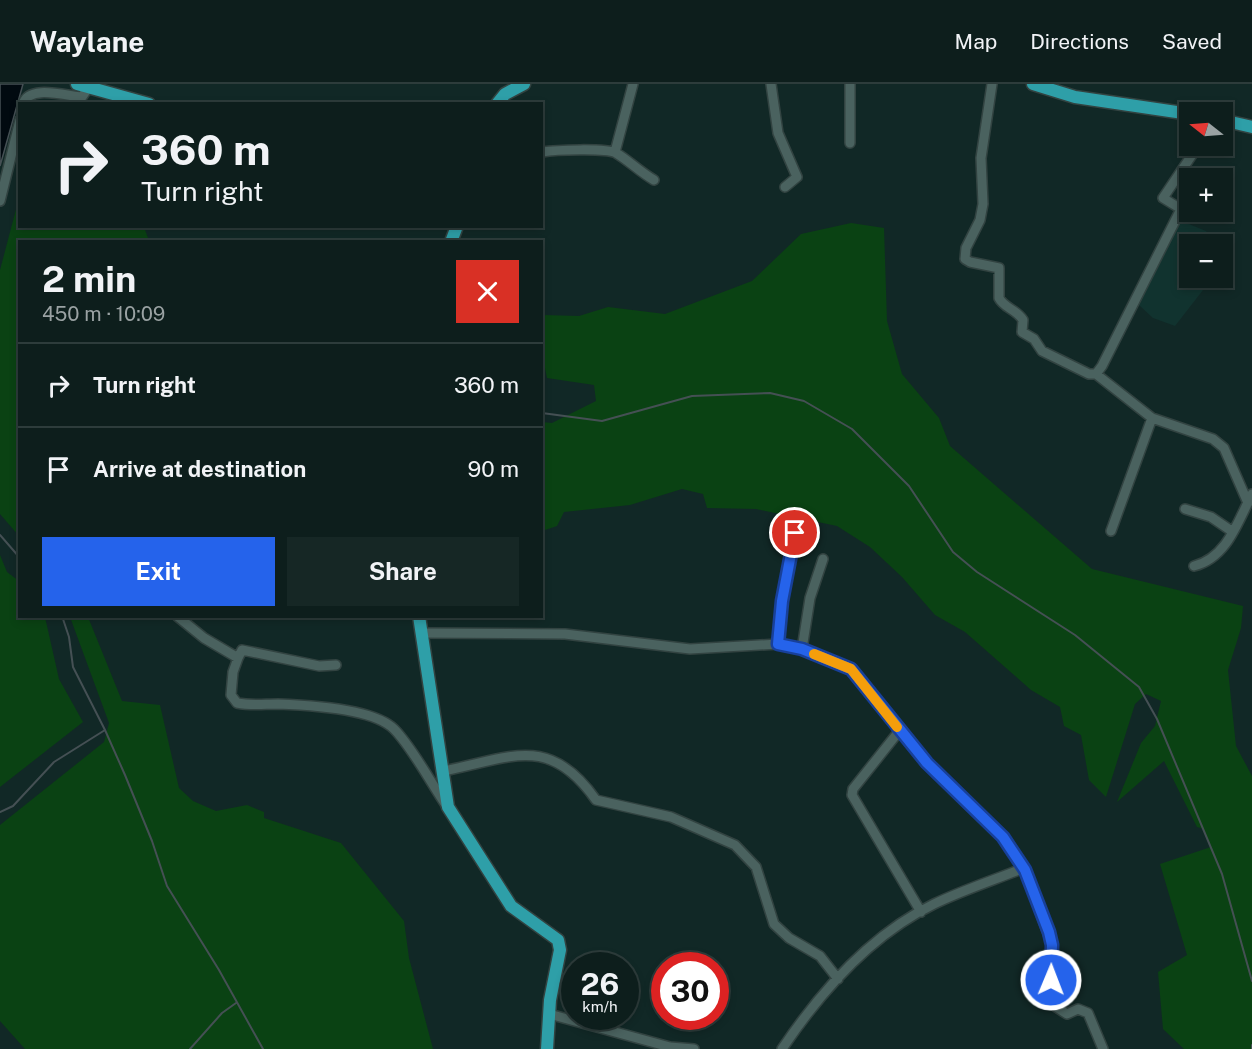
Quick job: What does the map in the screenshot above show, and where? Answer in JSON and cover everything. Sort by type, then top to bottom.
[{"type":"main road","points":[[501,94],[524,84]]},
{"type":"main road","points":[[1033,84],[1179,112]]},
{"type":"main road","points":[[83,86],[142,102]]},
{"type":"main road","points":[[1233,123],[1252,127]]},
{"type":"main road","points":[[419,618],[448,807],[511,906],[558,940],[560,950],[549,1014],[547,1049]]},
{"type":"street","points":[[615,152],[633,84]]},
{"type":"street","points":[[771,84],[778,133],[797,177],[785,187]]},
{"type":"street","points":[[850,84],[850,143]]},
{"type":"street","points":[[992,84],[981,158],[983,204],[980,220],[966,248],[965,259],[999,268],[998,292],[1001,302],[1017,310],[1023,320],[1022,332],[1034,339],[1042,351],[1089,374],[1096,374],[1152,418],[1213,439],[1224,448],[1250,499],[1227,544],[1205,563],[1194,566]]},
{"type":"street","points":[[24,102],[34,91],[45,89],[82,97],[83,86]]},
{"type":"street","points":[[0,201],[18,128]]},
{"type":"street","points":[[543,152],[559,150],[615,152],[635,170],[654,180]]},
{"type":"street","points":[[1096,374],[1181,210],[1163,198],[1191,156]]},
{"type":"street","points":[[1111,531],[1152,418]]},
{"type":"street","points":[[1185,509],[1211,517],[1233,532]]},
{"type":"street","points":[[778,644],[782,601],[795,533]]},
{"type":"street","points":[[802,649],[807,612],[822,559]]},
{"type":"street","points":[[180,618],[238,658]]},
{"type":"street","points":[[421,633],[565,634],[690,649],[778,644],[802,649],[851,669],[927,763],[1003,837],[1024,868],[1052,945],[1051,990],[1056,1007],[1067,1014],[1078,1009],[1088,1013],[1103,1049]]},
{"type":"street","points":[[336,665],[303,663],[242,650],[233,672],[231,695],[237,703],[250,706],[304,706],[351,711],[374,718],[393,728],[448,807]]},
{"type":"street","points":[[900,730],[853,789],[852,795],[921,912]]},
{"type":"street","points":[[443,771],[498,757],[543,755],[567,766],[584,782],[596,800],[671,817],[735,845],[756,867],[774,924],[789,938],[820,956],[838,979]]},
{"type":"street","points":[[782,1049],[802,1019],[864,949],[933,905],[1024,868]]},
{"type":"street","points":[[549,1014],[670,1047],[693,1049]]},
{"type":"shaded area","points":[[0,84],[23,84],[0,166]]},
{"type":"shaded area","points":[[1179,220],[1179,222],[1206,231],[1208,234],[1179,234],[1179,288],[1204,288],[1175,326],[1153,318],[1139,305]]},
{"type":"green space","points":[[18,202],[18,228],[144,228],[148,238],[153,240],[18,240],[18,535],[0,514],[0,270]]},
{"type":"green space","points":[[851,223],[884,228],[887,321],[902,374],[939,418],[950,446],[1092,569],[1243,606],[1241,628],[1228,670],[1236,746],[1252,776],[1252,1049],[1184,1049],[1163,1029],[1158,972],[1187,955],[1160,864],[1211,847],[1204,829],[1197,827],[1164,761],[1117,802],[1141,743],[1155,726],[1161,701],[1146,694],[1135,704],[1106,797],[1089,780],[1081,735],[1064,726],[1060,707],[1031,690],[965,632],[935,615],[902,577],[870,547],[837,526],[756,509],[707,508],[703,494],[682,489],[630,505],[564,512],[557,526],[543,531],[543,422],[552,423],[596,401],[594,385],[547,378],[543,359],[543,315],[579,316],[608,307],[665,314],[752,281],[801,234]]},
{"type":"green space","points":[[0,555],[7,572],[18,580],[18,618],[45,618],[59,679],[83,722],[0,787]]},
{"type":"green space","points":[[70,618],[88,618],[122,701],[160,705],[179,788],[193,801],[216,811],[247,805],[264,812],[264,818],[341,843],[404,921],[409,958],[433,1049],[25,1049],[0,1021],[0,825],[104,742],[109,723]]},
{"type":"waterway","points":[[543,413],[602,421],[692,396],[770,393],[804,401],[852,429],[909,486],[953,552],[977,572],[1075,635],[1139,687],[1157,719],[1222,874],[1252,981]]},
{"type":"waterway","points":[[0,535],[18,556]]},
{"type":"waterway","points":[[63,618],[69,637],[73,667],[125,775],[152,841],[167,886],[219,970],[263,1049]]},
{"type":"waterway","points":[[0,812],[13,806],[54,762],[105,730]]},
{"type":"waterway","points":[[190,1049],[222,1013],[236,1003]]},
{"type":"slow traffic","points":[[814,654],[845,665],[857,674],[897,727]]},
{"type":"route","points":[[795,533],[782,601],[778,644],[802,649],[845,665],[857,674],[927,763],[1003,837],[1025,870],[1049,932],[1052,945],[1051,980]]}]
